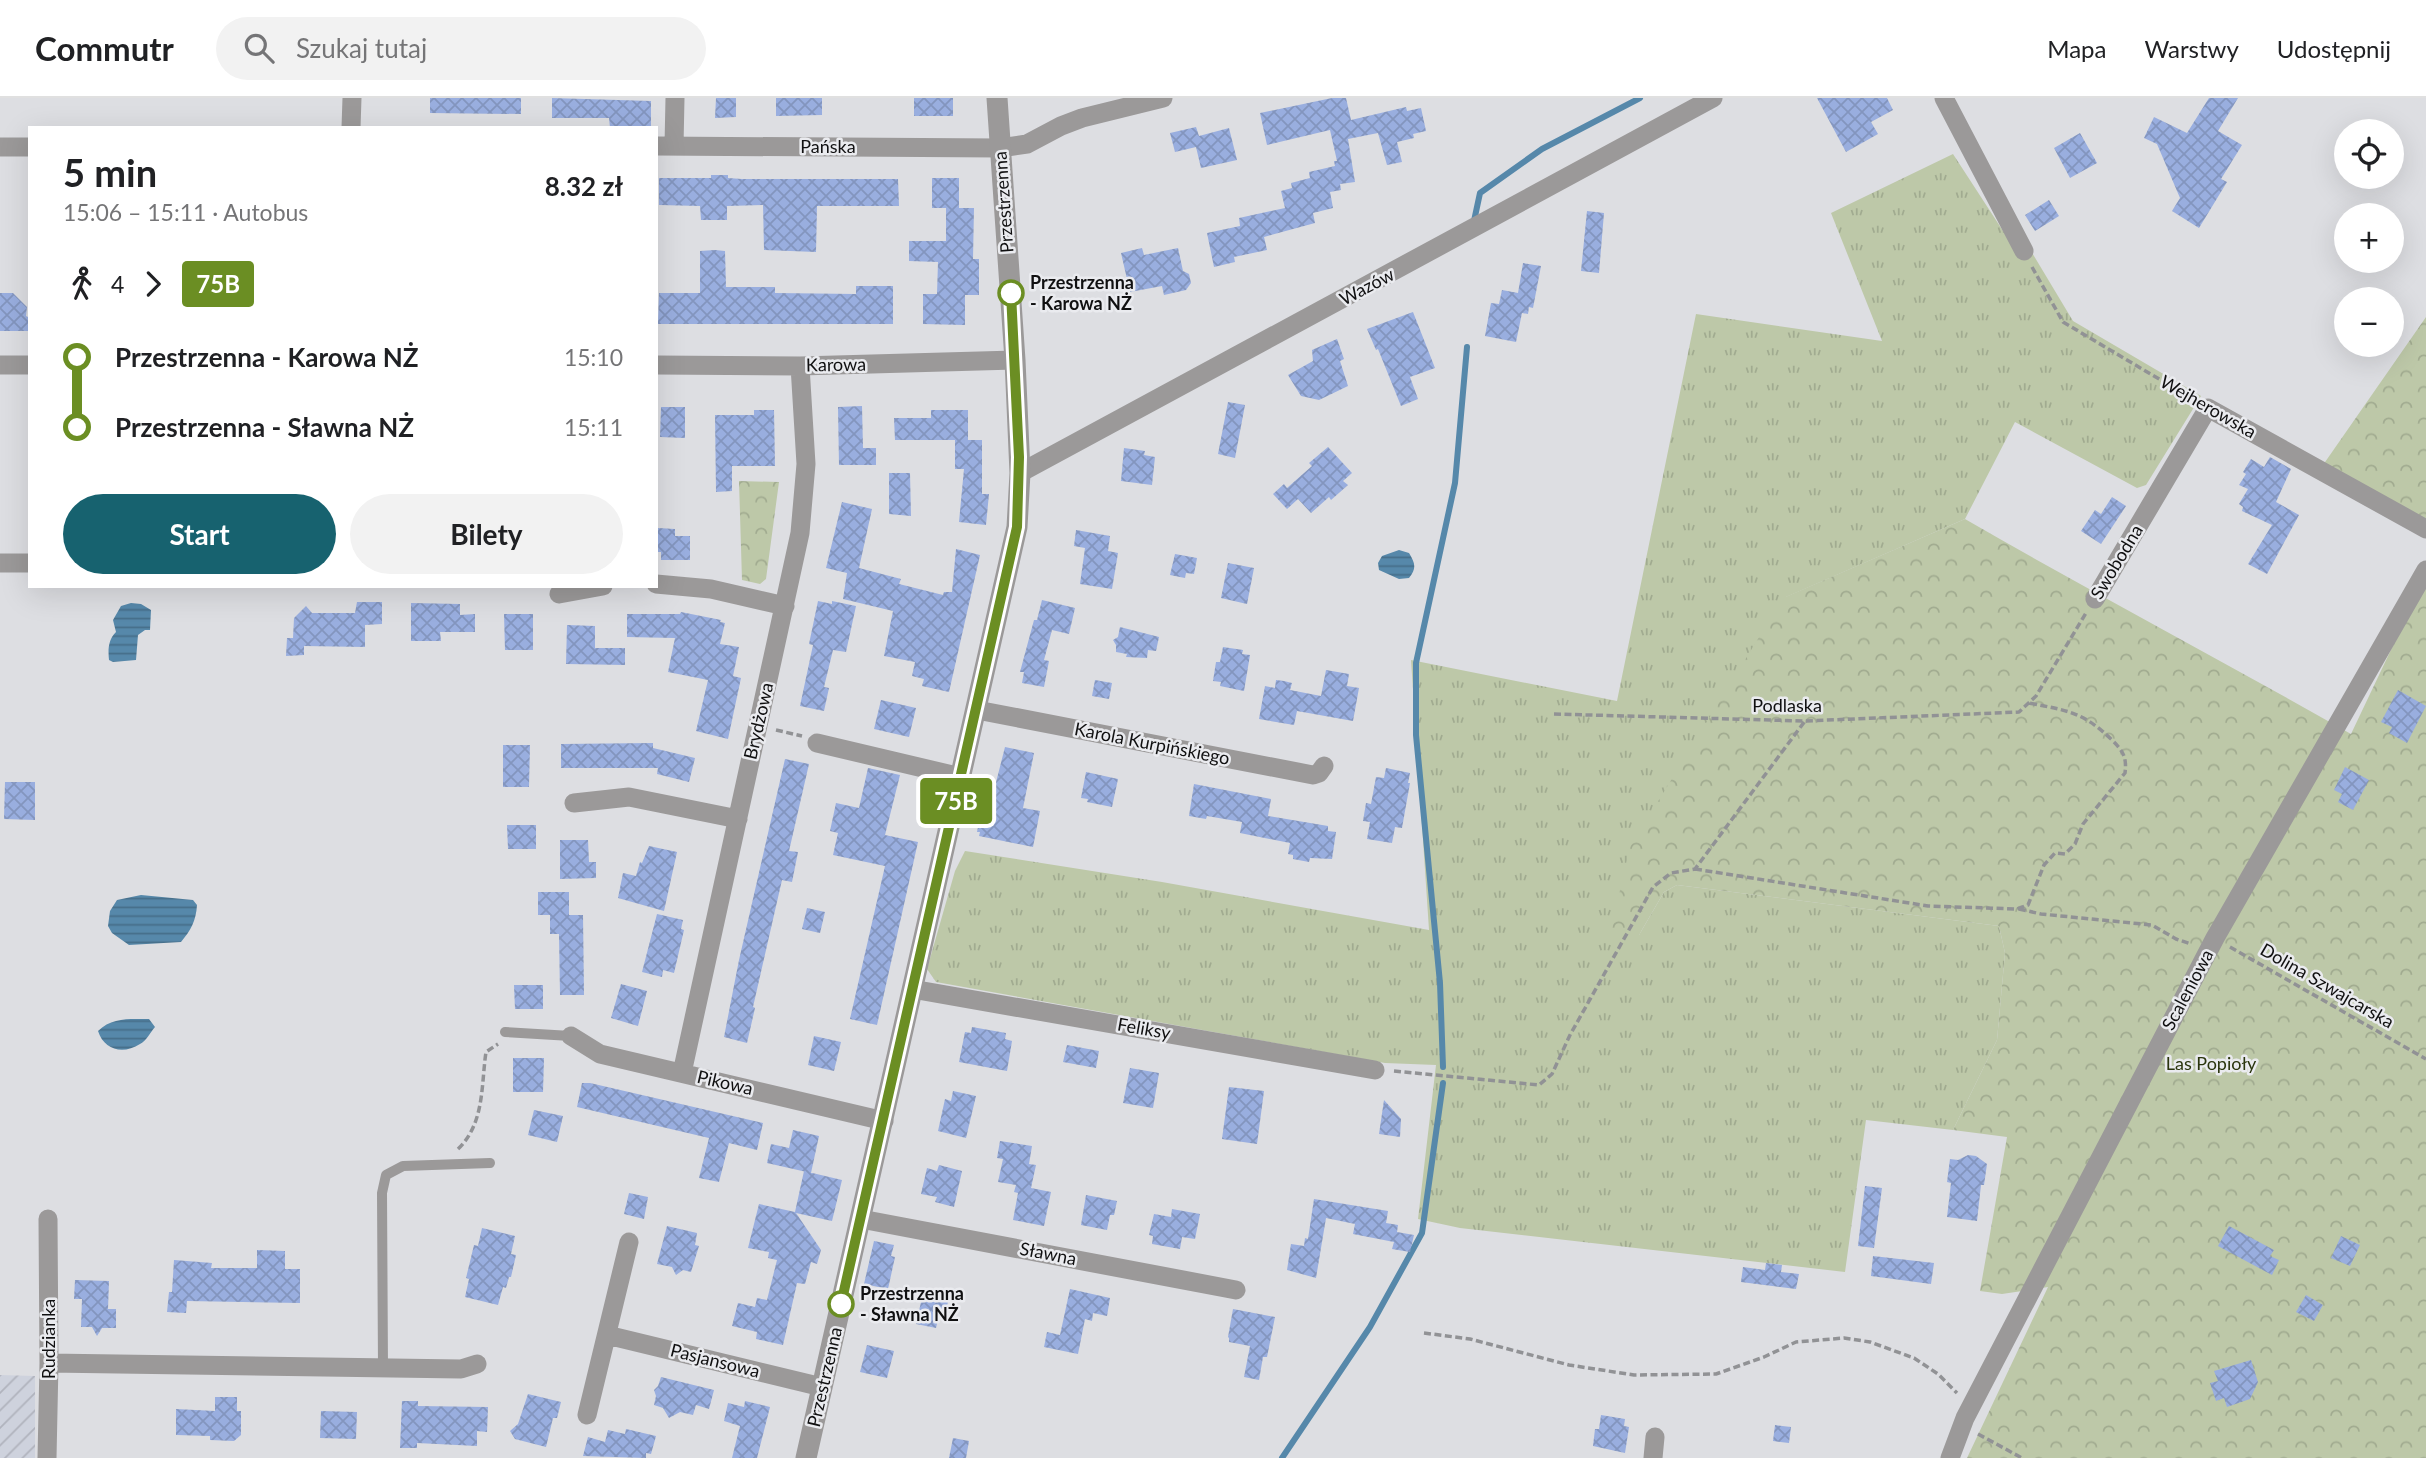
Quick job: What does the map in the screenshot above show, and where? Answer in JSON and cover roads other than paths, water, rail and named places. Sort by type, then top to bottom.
[{"type":"street","points":[[351,126],[352,98]]},
{"type":"street","points":[[665,146],[675,98]]},
{"type":"street","name":"Przestrzenna","points":[[806,1458],[1017,527],[1020,473],[1015,360],[997,98]]},
{"type":"street","name":"Pańska","points":[[665,146],[1000,148],[1027,144],[1082,118],[1163,98]]},
{"type":"street","name":"Wazów","points":[[1020,473],[1713,98]]},
{"type":"street","points":[[1944,98],[2024,251]]},
{"type":"street","points":[[0,147],[28,147]]},
{"type":"street","name":"Karowa","points":[[658,365],[800,366],[1015,360]]},
{"type":"street","points":[[0,365],[28,365]]},
{"type":"street","name":"Brydżowa","points":[[682,1073],[800,533],[806,482],[800,366]]},
{"type":"street","name":"Wejherowska","points":[[2208,408],[2426,529]]},
{"type":"street","name":"Swobodna","points":[[2095,599],[2208,408]]},
{"type":"street","points":[[0,563],[28,563]]},
{"type":"street","name":"Scaleniowa","points":[[1950,1458],[1965,1420],[2212,944],[2426,570]]},
{"type":"street","points":[[658,584],[711,589],[785,606]]},
{"type":"street","points":[[559,594],[592,588]]},
{"type":"street","name":"Karola Kurpińskiego","points":[[977,710],[1313,775],[1319,773],[1324,766]]},
{"type":"street","points":[[817,743],[961,777]]},
{"type":"street","points":[[574,803],[629,797],[737,819]]},
{"type":"street","name":"Feliksy","points":[[912,989],[1375,1070]]},
{"type":"street","name":"Pikowa","points":[[571,1037],[600,1054],[884,1121]]},
{"type":"street","name":"Rudzianka","points":[[47,1458],[48,1219]]},
{"type":"street","name":"Sławna","points":[[861,1219],[1236,1290]]},
{"type":"street","points":[[587,1415],[629,1242]]},
{"type":"street","name":"Pasjansowa","points":[[607,1335],[822,1387]]},
{"type":"street","points":[[49,1363],[461,1369],[477,1364]]},
{"type":"street","points":[[1653,1458],[1655,1437]]},
{"type":"lane","points":[[505,1032],[571,1037]]},
{"type":"lane","points":[[383,1368],[386,1175],[403,1166],[490,1163]]},
{"type":"water","points":[[1399,550],[1409,553],[1414,563],[1409,578],[1399,579],[1379,570],[1378,563],[1382,556]]},
{"type":"water","points":[[141,604],[151,610],[150,630],[138,635],[136,660],[113,662],[109,660],[109,653],[110,642],[116,632],[113,620],[121,606]]},
{"type":"water","points":[[141,895],[193,900],[197,905],[194,921],[181,942],[129,945],[112,933],[108,926],[110,911],[117,900]]},
{"type":"water","points":[[149,1019],[155,1027],[142,1043],[127,1049],[109,1046],[98,1031],[115,1021]]},
{"type":"waterway","points":[[1474,221],[1480,193],[1542,149],[1640,98]]},
{"type":"waterway","points":[[1443,1067],[1440,983],[1416,735],[1416,663],[1455,483],[1467,347]]},
{"type":"waterway","points":[[1282,1458],[1370,1327],[1422,1233],[1443,1083]]},
{"type":"place","name":"Przestrzenna - Karowa NŻ","points":[[1011,293]]},
{"type":"place","name":"Przestrzenna - Sławna NŻ","points":[[841,1304]]},
{"type":"park label","name":"Las Popioły","points":[[2211,1064]]}]
